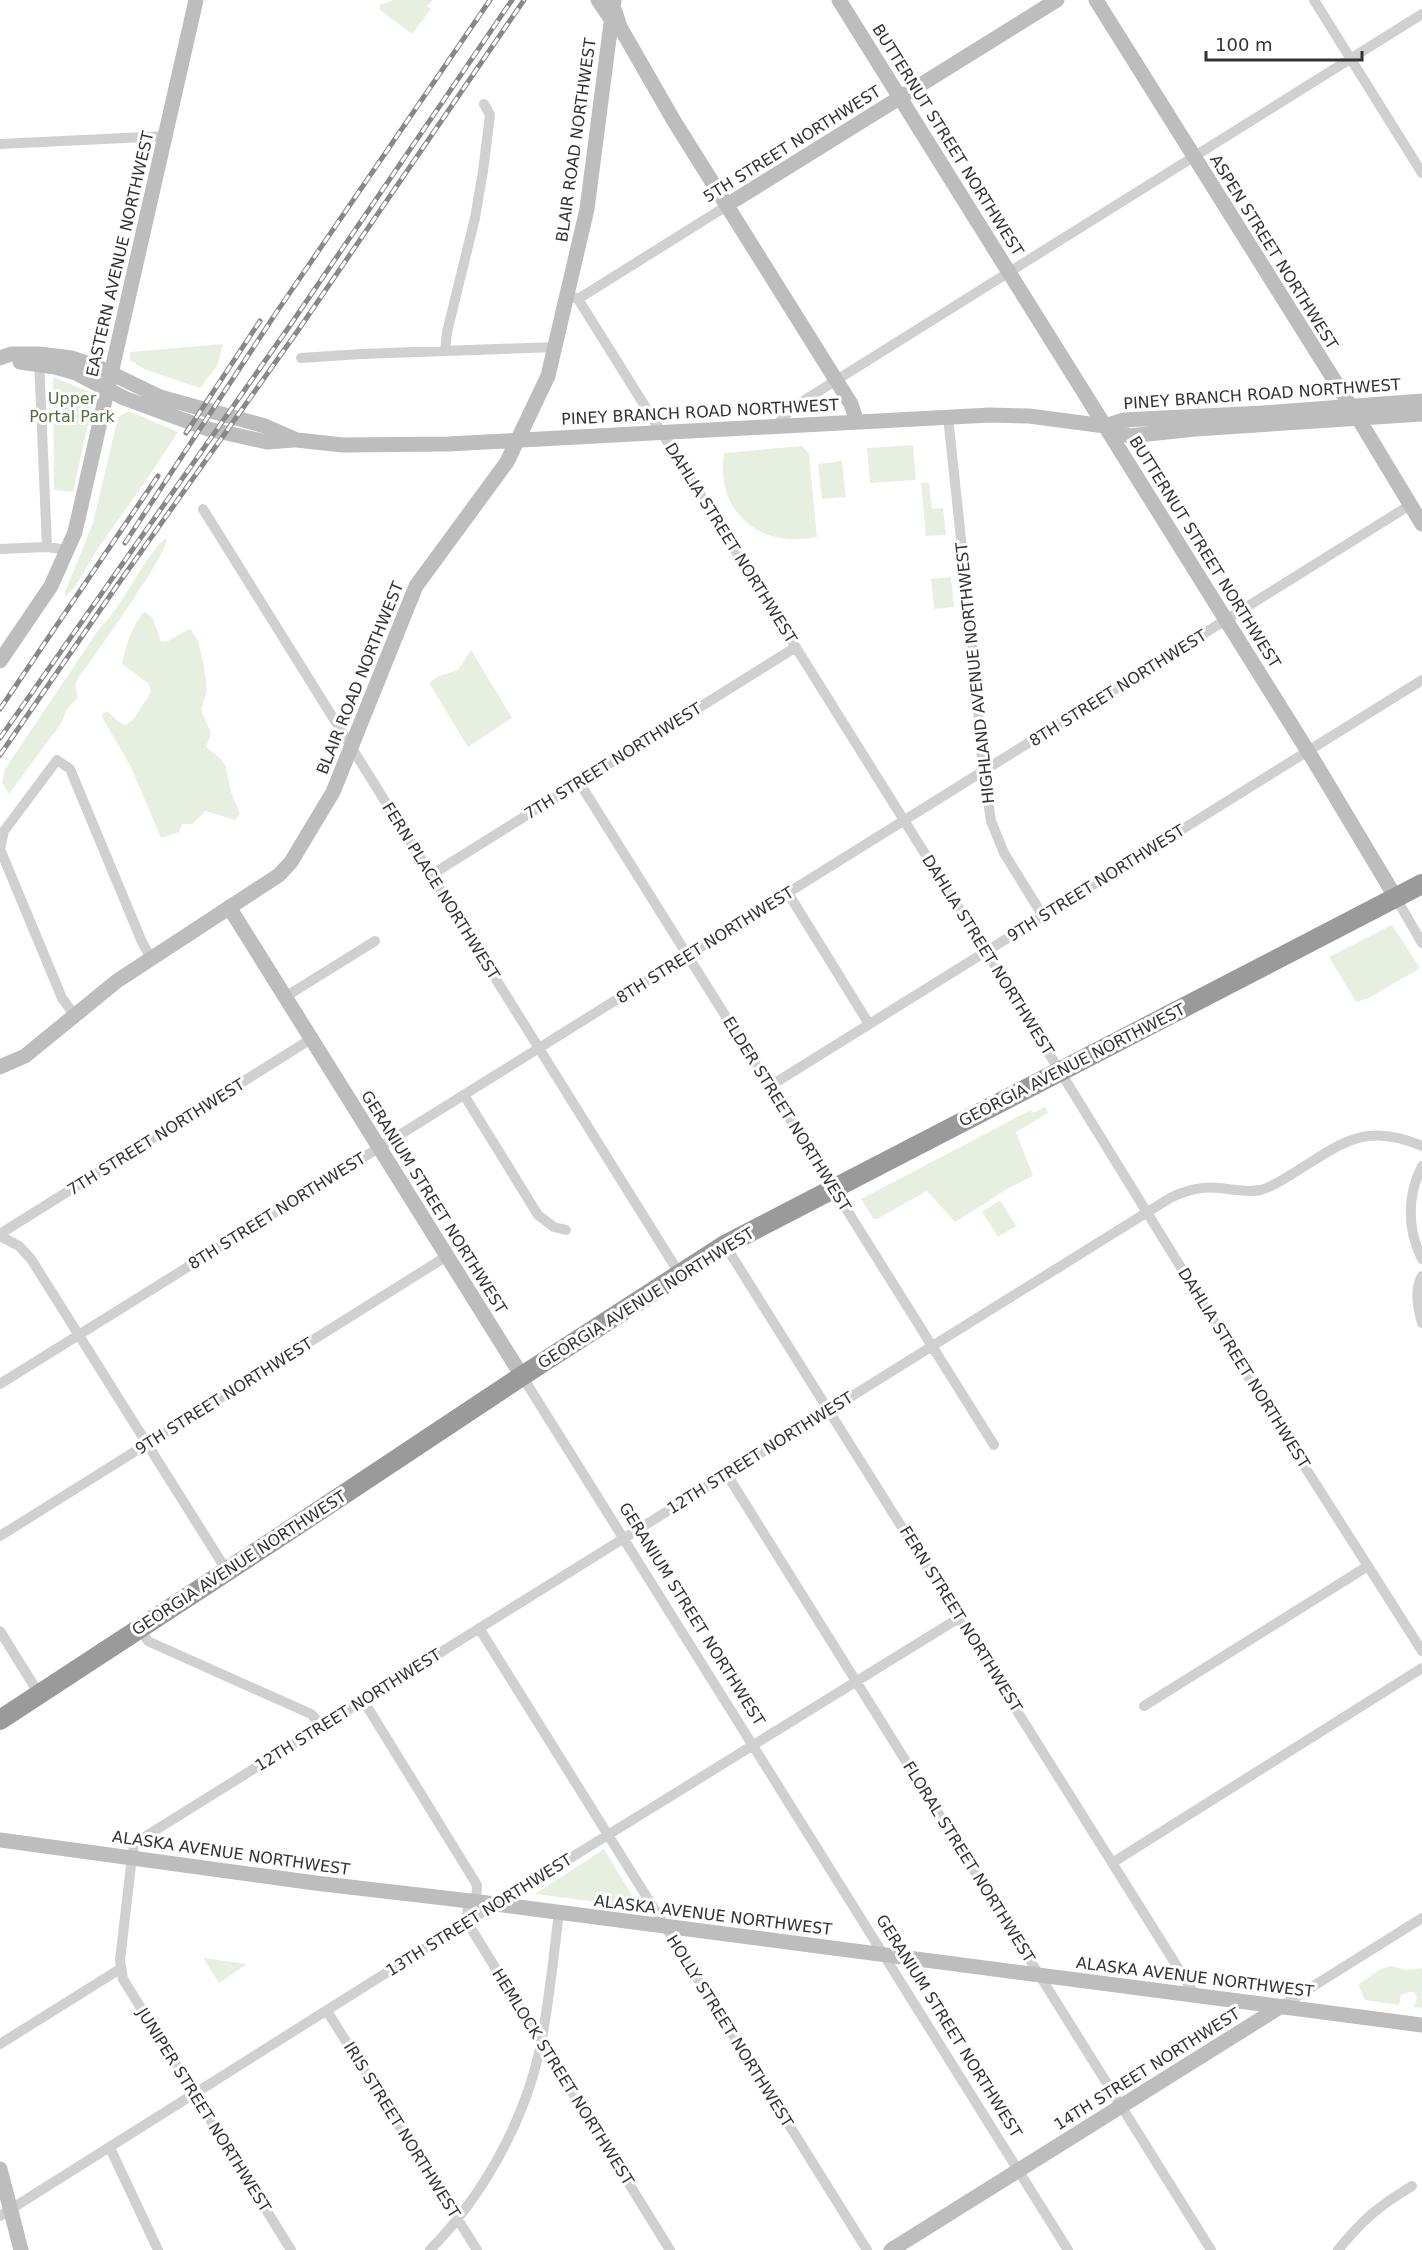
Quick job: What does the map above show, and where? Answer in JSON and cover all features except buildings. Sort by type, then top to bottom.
[{"type":"highway","name":"GEORGIA AVENUE NORTHWEST","points":[[0,1720],[725,1245],[1422,884]]},
{"type":"main road","name":"EASTERN AVENUE NORTHWEST","points":[[0,661],[51,586],[75,532],[196,0]]},
{"type":"main road","name":"BUTTERNUT STREET NORTHWEST","points":[[839,0],[1308,751],[1396,898]]},
{"type":"main road","name":"5TH STREET NORTHWEST","points":[[731,203],[1056,0]]},
{"type":"main road","name":"ASPEN STREET NORTHWEST","points":[[1096,0],[1354,411],[1422,524]]},
{"type":"main road","points":[[609,1],[615,24],[669,114],[731,203],[851,404],[857,422]]},
{"type":"main road","name":"BLAIR ROAD NORTHWEST","points":[[0,1067],[25,1056],[117,981],[274,879],[287,867],[328,800],[416,586],[507,462],[548,376],[555,347],[573,297],[610,38],[615,24]]},
{"type":"main road","name":"PINEY BRANCH ROAD NORTHWEST","points":[[0,358],[11,354],[39,359],[72,358],[96,366],[159,397],[265,426],[297,440]]},
{"type":"main road","name":"PINEY BRANCH ROAD NORTHWEST","points":[[39,359],[107,390],[208,429],[267,442],[297,440],[330,445],[367,446],[1016,415],[1105,426],[1123,420],[1263,413],[1354,411],[1422,414]]},
{"type":"main road","name":"PINEY BRANCH ROAD NORTHWEST","points":[[1354,411],[1422,401]]},
{"type":"main road","name":"GERANIUM STREET NORTHWEST","points":[[229,908],[522,1376]]},
{"type":"main road","name":"ALASKA AVENUE NORTHWEST","points":[[0,1840],[315,1883],[496,1904],[1422,2025]]},
{"type":"main road","name":"14TH STREET NORTHWEST","points":[[891,2250],[1280,2007]]},
{"type":"main road","points":[[0,2169],[5,2213],[21,2250]]},
{"type":"street","points":[[1314,0],[1422,174]]},
{"type":"street","points":[[774,427],[795,405],[1422,14]]},
{"type":"street","points":[[445,351],[447,332],[475,218],[483,171],[489,115],[484,104]]},
{"type":"street","points":[[0,144],[166,136]]},
{"type":"street","name":"5TH STREET NORTHWEST","points":[[573,297],[731,203]]},
{"type":"street","name":"DAHLIA STREET NORTHWEST","points":[[573,297],[662,432],[1275,1420],[1422,1651]]},
{"type":"street","points":[[301,358],[555,347]]},
{"type":"street","points":[[39,359],[47,547]]},
{"type":"street","name":"HIGHLAND AVENUE NORTHWEST","points":[[948,417],[974,661],[983,771],[994,832],[1004,853],[1043,916]]},
{"type":"street","name":"8TH STREET NORTHWEST","points":[[0,1384],[1410,505]]},
{"type":"street","name":"FERN PLACE NORTHWEST","points":[[204,509],[679,1273]]},
{"type":"street","points":[[0,549],[47,547],[68,550]]},
{"type":"street","name":"7TH STREET NORTHWEST","points":[[431,875],[796,647]]},
{"type":"street","name":"9TH STREET NORTHWEST","points":[[770,1086],[1422,680]]},
{"type":"street","points":[[75,1016],[62,998],[0,849],[4,831],[57,760],[70,769],[142,942],[151,958]]},
{"type":"street","name":"ELDER STREET NORTHWEST","points":[[579,782],[994,1445]]},
{"type":"street","points":[[788,893],[869,1024]]},
{"type":"street","name":"BUTTERNUT STREET NORTHWEST","points":[[1396,898],[1422,943]]},
{"type":"street","points":[[285,997],[375,941]]},
{"type":"street","name":"7TH STREET NORTHWEST","points":[[0,1235],[311,1039]]},
{"type":"street","points":[[464,1095],[538,1215],[554,1227],[566,1230]]},
{"type":"street","name":"12TH STREET NORTHWEST","points":[[132,1857],[134,1846],[138,1842],[1170,1198],[1194,1189],[1218,1188],[1246,1192],[1266,1188],[1344,1142],[1362,1136],[1393,1135],[1422,1146]]},
{"type":"street","points":[[1422,1166],[1413,1191],[1411,1211],[1412,1232],[1422,1259]]},
{"type":"street","points":[[0,1235],[19,1246],[31,1259],[227,1571]]},
{"type":"street","name":"FERN STREET NORTHWEST","points":[[725,1245],[1194,1995]]},
{"type":"street","name":"9TH STREET NORTHWEST","points":[[0,1536],[447,1256]]},
{"type":"street","points":[[1422,1276],[1419,1281],[1417,1303],[1422,1323]]},
{"type":"street","name":"GERANIUM STREET NORTHWEST","points":[[522,1376],[1068,2250]]},
{"type":"street","name":"FLORAL STREET NORTHWEST","points":[[726,1473],[1211,2250]]},
{"type":"street","points":[[1144,1706],[1368,1566]]},
{"type":"street","name":"13TH STREET NORTHWEST","points":[[5,2213],[467,1922],[959,1617]]},
{"type":"street","name":"HOLLY STREET NORTHWEST","points":[[479,1628],[867,2250]]},
{"type":"street","points":[[139,1629],[148,1641],[311,1713],[322,1726]]},
{"type":"street","points":[[0,1631],[39,1694]]},
{"type":"street","points":[[1112,1863],[1422,1668]]},
{"type":"street","points":[[363,1700],[477,1885],[467,1922]]},
{"type":"street","points":[[0,2044],[120,1969],[132,1857]]},
{"type":"street","points":[[430,2250],[458,2219],[491,2169],[510,2133],[529,2088],[541,2043],[559,1913]]},
{"type":"street","name":"14TH STREET NORTHWEST","points":[[1280,2007],[1422,1918]]},
{"type":"street","name":"HEMLOCK STREET NORTHWEST","points":[[467,1922],[670,2250]]},
{"type":"street","name":"JUNIPER STREET NORTHWEST","points":[[120,1969],[125,1984],[291,2250]]},
{"type":"street","name":"IRIS STREET NORTHWEST","points":[[327,2011],[477,2250]]},
{"type":"street","points":[[110,2148],[158,2250]]},
{"type":"street","points":[[1338,2250],[1367,2217],[1412,2186]]},
{"type":"green space","points":[[394,0],[433,0],[427,6],[431,9],[412,34],[380,10],[380,5]]},
{"type":"green space","points":[[223,344],[217,366],[200,388],[144,369],[130,360],[130,352]]},
{"type":"green space","name":"Upper Portal Park","points":[[53,377],[95,394],[73,492],[54,490]]},
{"type":"green space","points":[[129,411],[178,432],[95,553],[75,587],[65,597],[93,523],[118,417]]},
{"type":"green space","points":[[913,445],[916,480],[870,483],[867,448]]},
{"type":"green space","points":[[802,446],[809,454],[817,537],[796,539],[777,537],[760,531],[746,522],[734,509],[727,493],[723,474],[724,453]]},
{"type":"green space","points":[[842,461],[846,497],[822,499],[818,464]]},
{"type":"green space","points":[[921,483],[929,483],[932,509],[943,508],[946,535],[926,536]]},
{"type":"green space","points":[[167,538],[155,565],[77,680],[77,699],[67,709],[62,722],[9,794],[2,782],[5,769],[154,550]]},
{"type":"green space","points":[[951,577],[954,607],[934,609],[931,579]]},
{"type":"green space","points":[[145,612],[153,618],[161,642],[168,641],[189,629],[198,641],[207,691],[201,710],[211,733],[206,747],[221,759],[226,767],[231,792],[240,814],[235,820],[206,811],[192,824],[182,824],[179,832],[161,838],[131,767],[102,717],[103,713],[108,712],[125,725],[133,720],[151,692],[149,684],[122,664],[133,628]]},
{"type":"green space","points":[[471,650],[512,718],[468,747],[429,683],[439,676],[458,670]]},
{"type":"green space","points":[[1392,925],[1420,968],[1369,998],[1356,1002],[1329,957]]},
{"type":"green space","points":[[1045,1107],[1048,1113],[1016,1132],[1033,1176],[1009,1188],[955,1222],[927,1191],[877,1219],[873,1218],[861,1199],[1031,1110],[1033,1113]]},
{"type":"green space","points":[[1000,1200],[1016,1226],[998,1237],[982,1212]]},
{"type":"green space","points":[[604,1849],[639,1907],[535,1894]]},
{"type":"green space","points":[[203,1958],[247,1964],[219,1983]]},
{"type":"green space","points":[[1391,1966],[1406,1970],[1422,1968],[1422,2008],[1414,2007],[1417,1997],[1414,1992],[1401,1995],[1399,2005],[1365,2000],[1359,1987],[1360,1983],[1381,1969]]},
{"type":"railway","points":[[125,543],[276,313],[490,0]]},
{"type":"railway","points":[[0,738],[291,324],[512,0]]},
{"type":"railway","points":[[0,755],[299,329],[524,0]]},
{"type":"railway","points":[[186,433],[260,321]]},
{"type":"railway","points":[[0,709],[158,476]]}]
